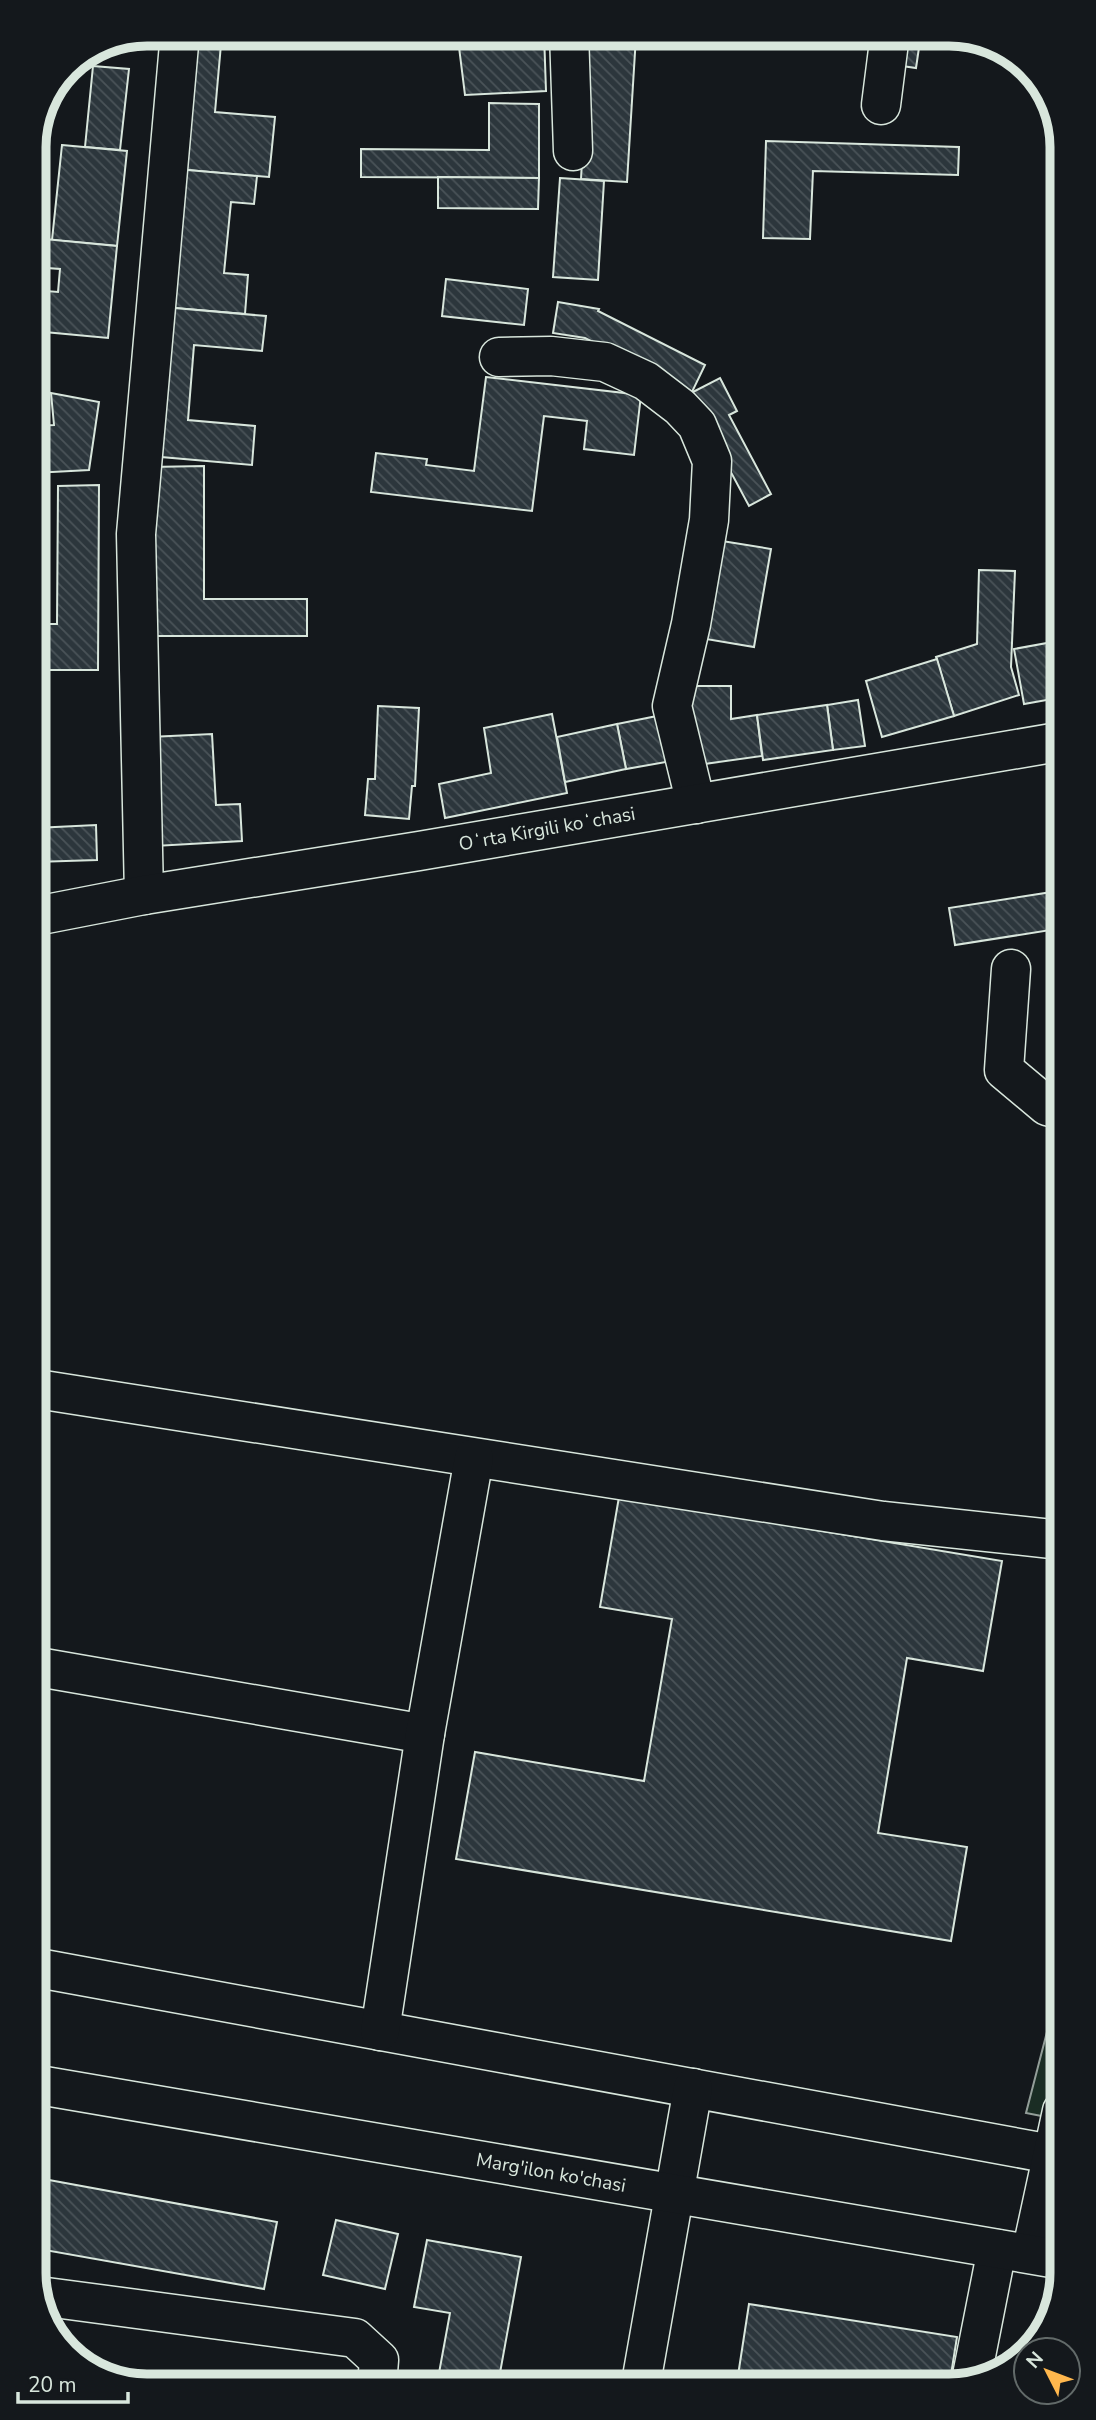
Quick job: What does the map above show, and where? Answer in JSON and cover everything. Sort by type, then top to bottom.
[{"type":"street","points":[[144,895],[136,534],[179,46]]},
{"type":"street","points":[[569,46],[573,151]]},
{"type":"street","points":[[881,105],[888,46]]},
{"type":"street","points":[[499,357],[551,356],[605,362],[646,381],[680,407],[697,425],[712,461],[709,520],[691,624],[672,706],[696,804]]},
{"type":"street","name":"Oʻrta Kirgili koʻchasi","points":[[46,914],[144,895],[1050,743]]},
{"type":"street","points":[[1011,969],[1004,1070],[1050,1107]]},
{"type":"street","points":[[46,1390],[883,1521],[1050,1539]]},
{"type":"street","points":[[380,2031],[425,1734],[474,1458]]},
{"type":"street","points":[[46,1668],[425,1734]]},
{"type":"street","points":[[46,1969],[1050,2154]]},
{"type":"street","name":"Marg'ilon ko'chasi","points":[[46,2086],[1030,2254]]},
{"type":"street","points":[[642,2374],[693,2088]]},
{"type":"street","points":[[976,2371],[1030,2254],[1050,2181]]},
{"type":"street","points":[[49,2298],[355,2338],[379,2361],[378,2374]]},
{"type":"green space","points":[[1050,2020],[1050,2118],[1026,2113]]},
{"type":"building","points":[[187,46],[221,46],[215,112],[275,117],[269,177],[176,169]]},
{"type":"building","points":[[459,46],[544,46],[546,91],[465,95]]},
{"type":"building","points":[[588,46],[635,46],[627,182],[581,179]]},
{"type":"building","points":[[897,46],[919,46],[916,68],[895,65]]},
{"type":"building","points":[[93,66],[129,69],[120,150],[85,147]]},
{"type":"building","points":[[489,103],[539,104],[539,178],[361,177],[361,149],[489,150]]},
{"type":"building","points":[[766,141],[959,147],[958,175],[813,171],[810,239],[763,238]]},
{"type":"building","points":[[62,145],[127,151],[117,246],[52,240]]},
{"type":"building","points":[[176,169],[257,176],[254,204],[231,202],[224,273],[248,275],[245,314],[163,307]]},
{"type":"building","points":[[438,177],[539,178],[538,209],[438,208]]},
{"type":"building","points":[[560,178],[604,181],[598,280],[553,277]]},
{"type":"building","points":[[46,239],[117,246],[108,338],[46,332],[46,291],[58,292],[60,269],[46,268]]},
{"type":"building","points":[[446,279],[528,289],[524,325],[442,316]]},
{"type":"building","points":[[558,302],[599,309],[598,311],[705,365],[692,392],[585,338],[553,333]]},
{"type":"building","points":[[163,307],[266,316],[262,351],[194,345],[188,420],[255,426],[252,465],[150,456]]},
{"type":"building","points":[[486,377],[641,395],[634,455],[584,449],[587,421],[544,416],[532,511],[371,492],[376,453],[427,459],[426,465],[474,471]]},
{"type":"building","points":[[720,378],[737,411],[729,415],[771,494],[749,506],[689,394]]},
{"type":"building","points":[[51,393],[99,402],[89,470],[46,472],[46,425],[54,425]]},
{"type":"building","points":[[204,466],[204,599],[307,599],[307,636],[149,636],[149,467]]},
{"type":"building","points":[[99,485],[98,670],[46,670],[46,624],[57,624],[58,486]]},
{"type":"building","points":[[722,541],[771,549],[754,647],[706,639]]},
{"type":"building","points":[[979,570],[1015,571],[1011,667],[1019,695],[954,716],[936,657],[977,644]]},
{"type":"building","points":[[1050,642],[1050,699],[1024,704],[1014,649]]},
{"type":"building","points":[[937,659],[954,716],[882,737],[866,681]]},
{"type":"building","points":[[691,686],[731,686],[731,719],[757,715],[762,756],[697,765],[692,728]]},
{"type":"building","points":[[858,700],[865,746],[833,750],[827,705]]},
{"type":"building","points":[[827,705],[833,750],[763,760],[757,715]]},
{"type":"building","points":[[378,706],[419,708],[415,786],[412,786],[409,819],[365,815],[368,779],[375,779]]},
{"type":"building","points":[[552,714],[567,793],[445,818],[439,784],[491,773],[484,728]]},
{"type":"building","points":[[657,716],[666,762],[626,769],[617,724]]},
{"type":"building","points":[[617,724],[626,769],[565,782],[557,737]]},
{"type":"building","points":[[212,734],[216,805],[240,804],[242,841],[155,846],[150,737]]},
{"type":"building","points":[[96,825],[97,860],[46,862],[46,827]]},
{"type":"building","points":[[1050,892],[1050,930],[955,945],[949,908]]},
{"type":"building","points":[[619,1497],[1002,1561],[983,1671],[907,1658],[878,1833],[967,1847],[951,1941],[456,1859],[475,1752],[644,1781],[672,1619],[600,1607]]},
{"type":"building","points":[[49,2180],[277,2222],[264,2289],[46,2250],[46,2196]]},
{"type":"building","points":[[336,2220],[398,2234],[385,2289],[323,2275]]},
{"type":"building","points":[[427,2240],[521,2257],[500,2374],[439,2374],[450,2313],[414,2307]]},
{"type":"building","points":[[749,2304],[957,2337],[951,2374],[738,2374]]}]
